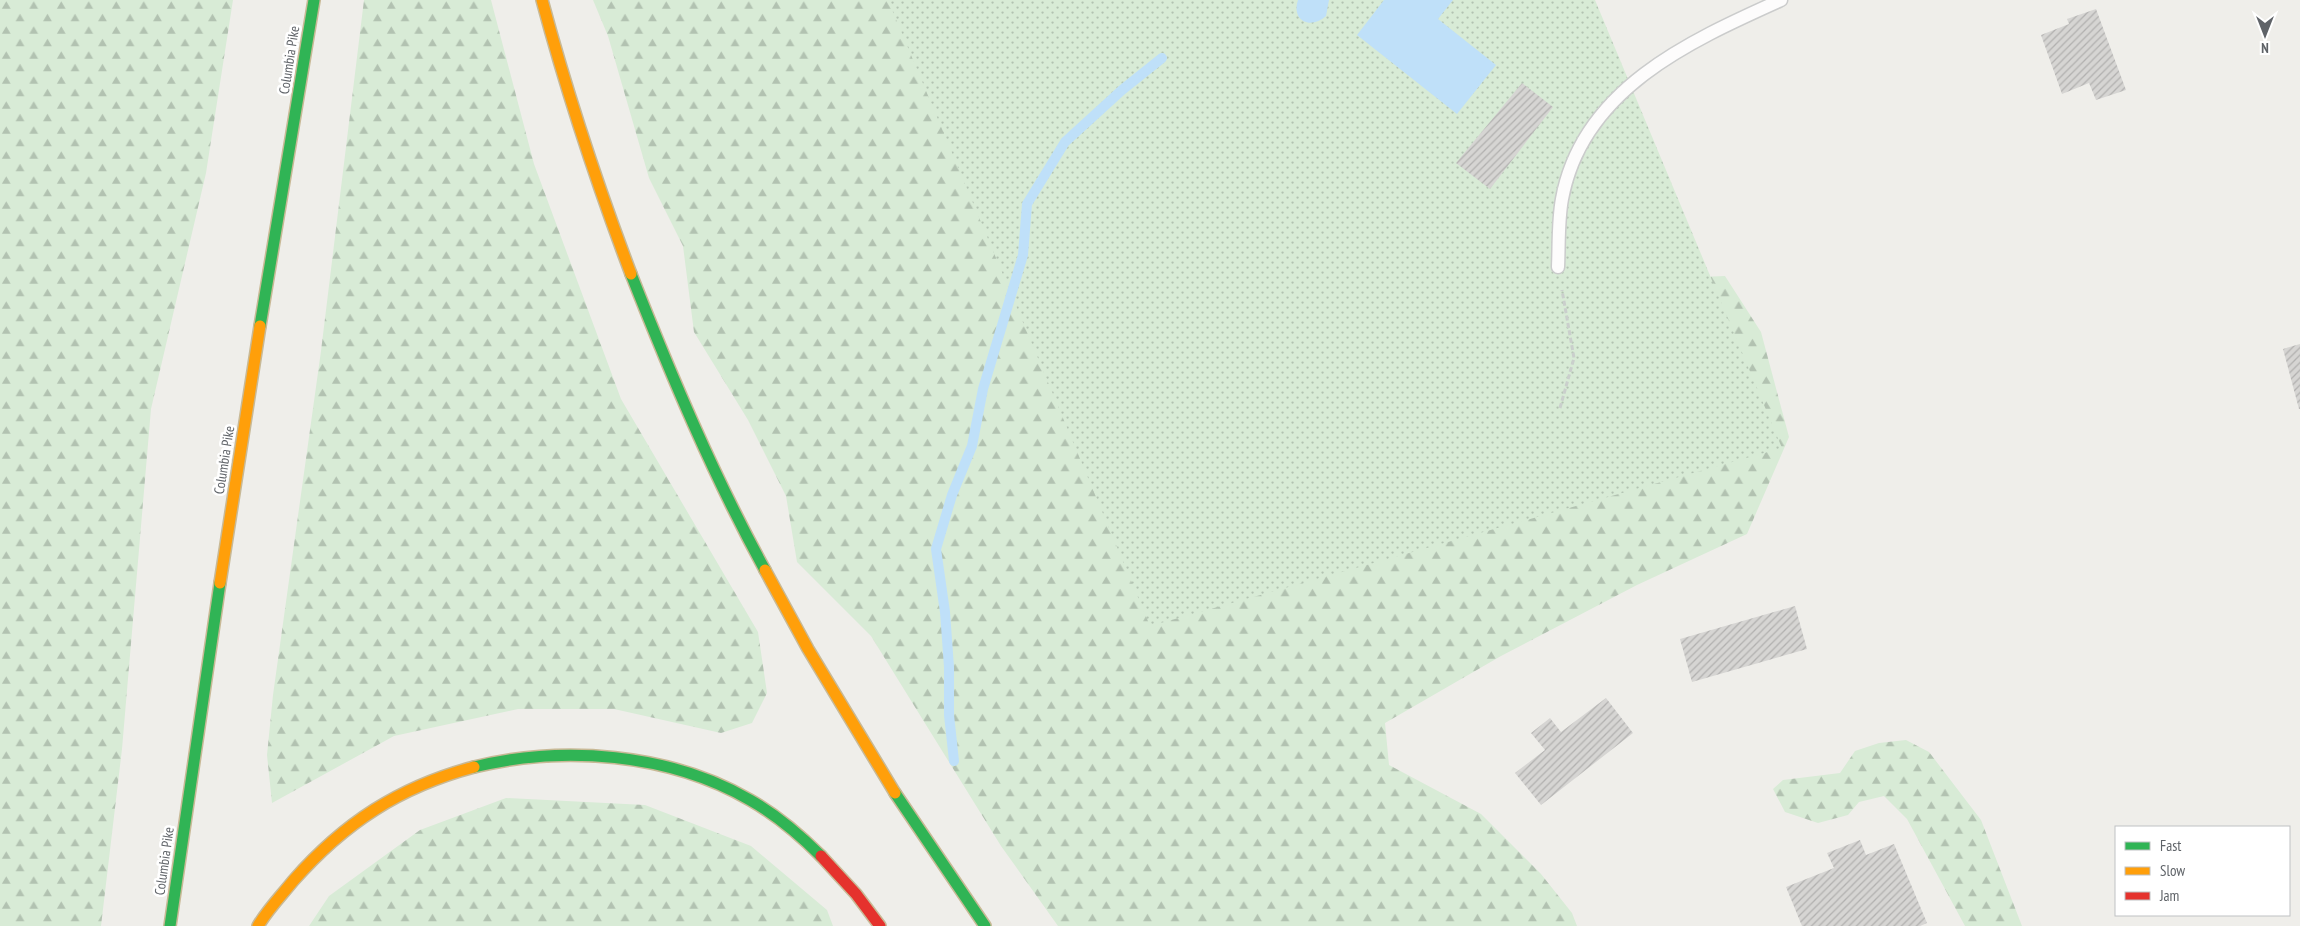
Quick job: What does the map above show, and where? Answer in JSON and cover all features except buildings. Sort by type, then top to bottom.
[{"type":"highway","name":"Columbia Pike","points":[[170,926],[234,487],[314,0]]},
{"type":"highway","points":[[542,0],[559,64],[605,205],[665,361],[733,511],[808,649],[889,784],[985,926]]},
{"type":"highway","points":[[258,926],[265,914],[320,850],[357,820],[395,796],[438,777],[488,764],[546,755],[600,757],[653,763],[700,777],[746,797],[786,825],[828,860],[858,895],[880,926]]},
{"type":"lane","points":[[1558,267],[1562,199],[1572,165],[1589,128],[1614,100],[1645,73],[1712,32],[1781,0]]},
{"type":"path","points":[[1558,267],[1574,358],[1560,408]]},
{"type":"green space","points":[[0,0],[233,0],[206,173],[151,409],[122,749],[101,926],[0,926]]},
{"type":"green space","points":[[364,0],[491,0],[534,164],[621,399],[758,632],[767,693],[752,723],[721,733],[614,709],[518,709],[394,736],[272,803],[267,755],[273,695],[321,351]]},
{"type":"green space","points":[[593,0],[1201,0],[1674,278],[1725,276],[1761,332],[1789,437],[1747,534],[1637,585],[1501,656],[1385,723],[1389,765],[1481,814],[1541,874],[1572,913],[1577,926],[1058,926],[1001,846],[871,636],[797,562],[786,496],[748,420],[694,332],[683,246],[649,178],[608,36]]},
{"type":"green space","points":[[888,0],[1595,0],[1782,448],[1150,626]]},
{"type":"green space","points":[[1906,740],[1929,752],[1981,820],[2022,926],[1965,926],[1907,819],[1884,796],[1859,802],[1848,815],[1818,823],[1785,812],[1773,789],[1783,780],[1840,773],[1855,751],[1879,743]]},
{"type":"green space","points":[[506,798],[645,805],[751,846],[827,910],[833,926],[309,926],[329,896],[420,830]]},
{"type":"water","points":[[1298,0],[1329,0],[1326,16],[1314,22],[1304,21],[1297,13]]},
{"type":"water","points":[[1384,0],[1453,0],[1438,19],[1496,65],[1457,114],[1357,35]]},
{"type":"waterway","points":[[954,761],[949,715],[949,667],[945,612],[936,549],[952,495],[972,446],[983,389],[1023,255],[1027,204],[1065,142],[1122,90],[1162,58]]},
{"type":"traffic: fast","points":[[260,326],[314,0]]},
{"type":"traffic: fast","points":[[631,274],[661,350],[694,424],[728,498],[765,570]]},
{"type":"traffic: fast","points":[[170,926],[220,583]]},
{"type":"traffic: fast","points":[[474,767],[508,760],[543,756],[579,755],[651,763],[719,784],[750,800],[787,825],[821,856]]},
{"type":"traffic: fast","points":[[895,793],[985,926]]},
{"type":"traffic: slow","points":[[542,0],[583,138],[631,274]]},
{"type":"traffic: slow","points":[[220,583],[260,326]]},
{"type":"traffic: slow","points":[[765,570],[808,649],[895,793]]},
{"type":"traffic: slow","points":[[258,926],[312,860],[353,825],[374,810],[421,785],[474,767]]},
{"type":"traffic: jam","points":[[821,856],[856,894],[880,926]]}]
